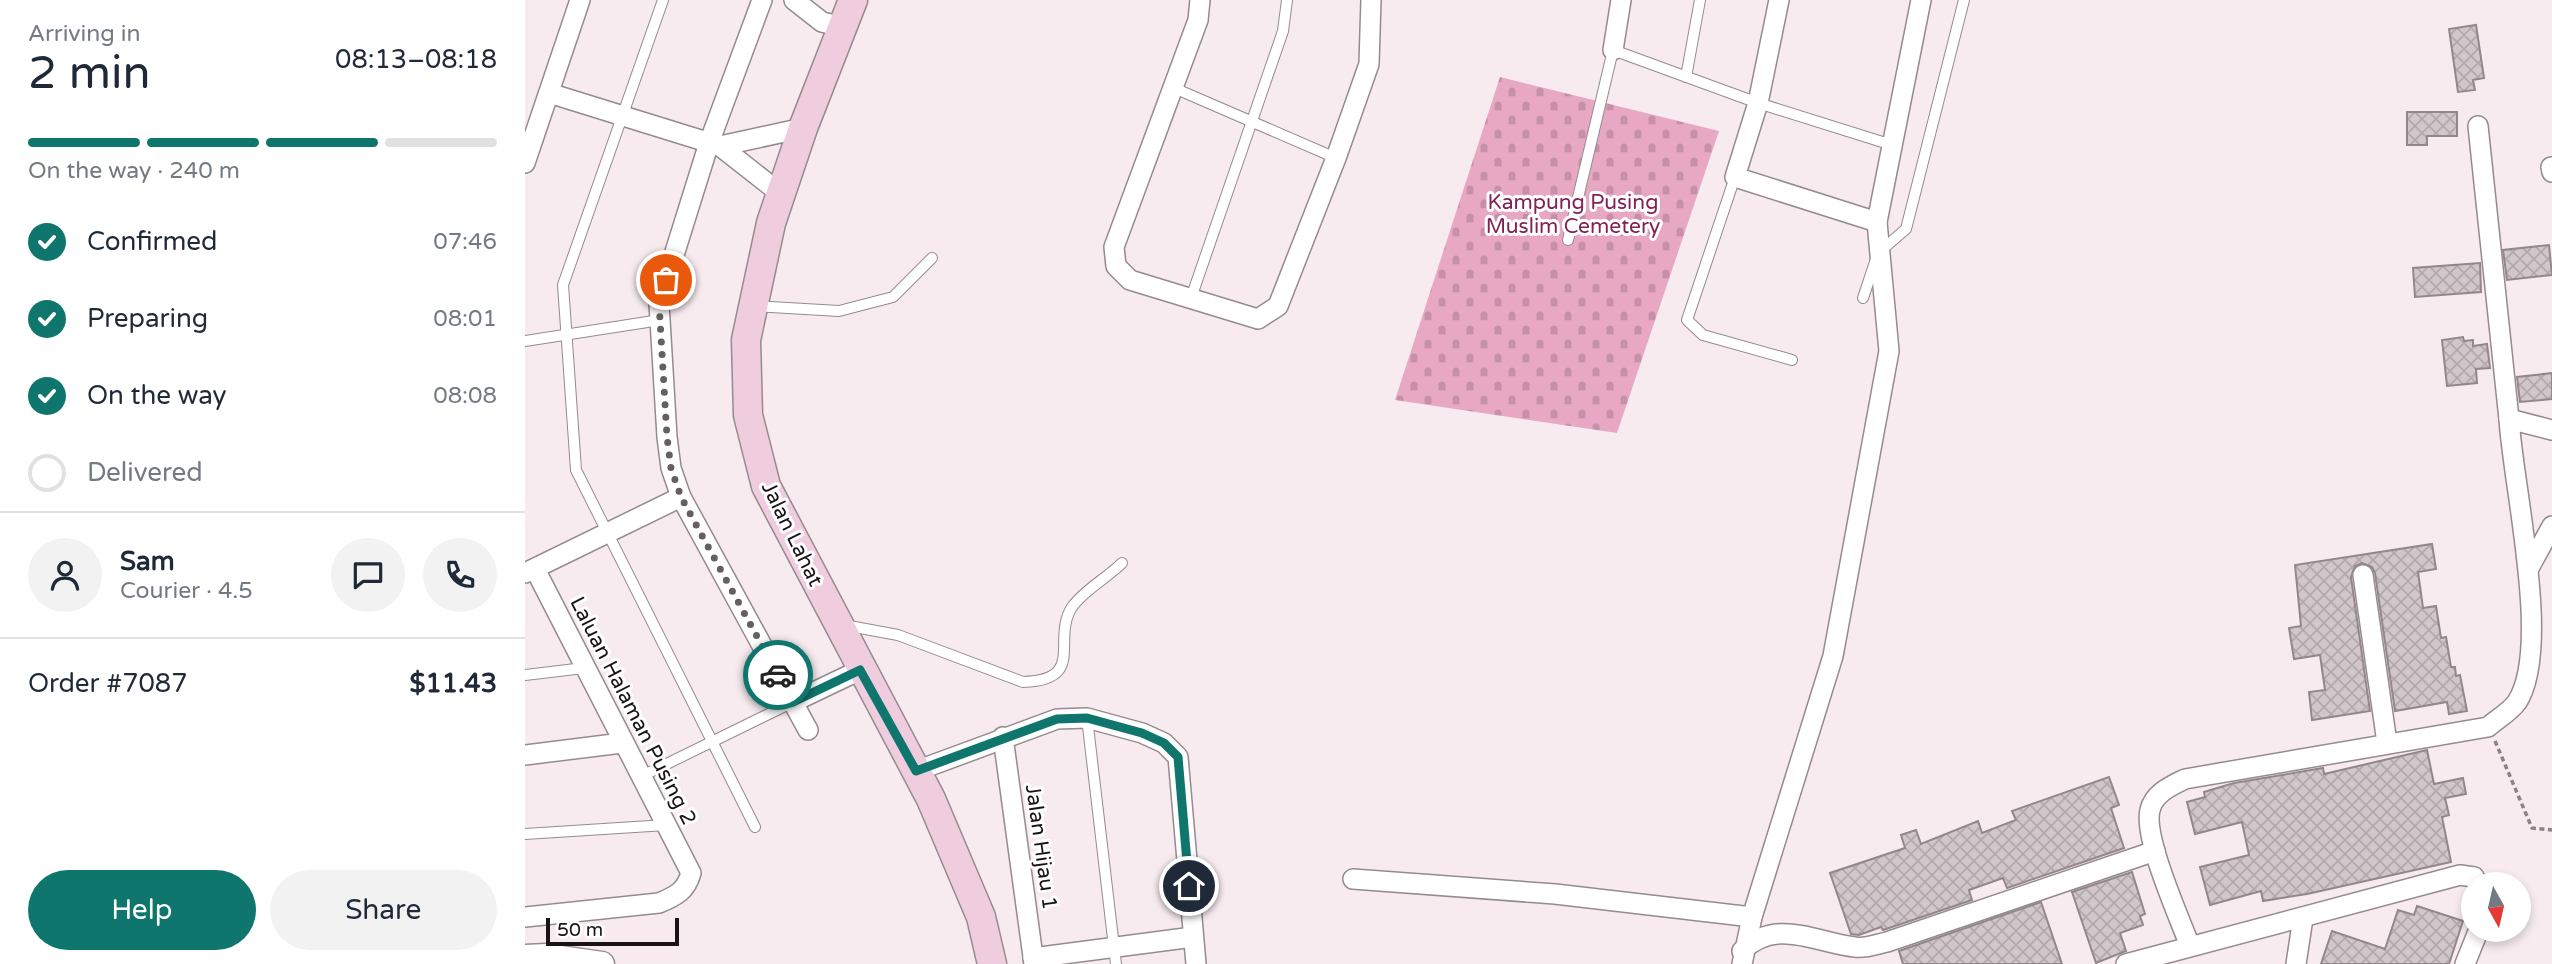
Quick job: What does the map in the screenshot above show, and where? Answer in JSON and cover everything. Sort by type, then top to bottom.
[{"type":"main road","name":"Jalan Lahat","points":[[853,0],[803,128],[781,194],[746,340],[748,415],[766,486],[860,670],[931,799],[981,917],[992,964]]},
{"type":"street","points":[[525,163],[580,0]]},
{"type":"street","points":[[762,0],[659,303],[667,437],[671,468],[681,497],[808,730]]},
{"type":"street","points":[[793,0],[822,22],[843,27]]},
{"type":"street","points":[[1200,0],[1198,20],[1114,247],[1115,266],[1130,280],[1258,319],[1277,306],[1336,158],[1369,64],[1371,0]]},
{"type":"street","points":[[1613,50],[1621,0]]},
{"type":"street","points":[[1779,0],[1758,103],[1735,177],[1877,222]]},
{"type":"street","points":[[1745,955],[1752,917],[1833,656],[1889,351],[1877,222],[1921,0]]},
{"type":"street","points":[[549,93],[715,144],[781,194]]},
{"type":"street","points":[[2190,946],[2155,851],[2149,811],[2159,793],[2185,779],[2488,727],[2517,703],[2526,683],[2533,648],[2529,568],[2512,462],[2477,126]]},
{"type":"street","points":[[715,144],[803,128]]},
{"type":"street","points":[[2509,419],[2552,430]]},
{"type":"street","points":[[530,571],[681,497]]},
{"type":"street","points":[[2529,568],[2552,526]]},
{"type":"street","name":"Laluan Halaman Pusing 2","points":[[525,917],[659,903],[676,896],[687,885],[691,873],[530,571]]},
{"type":"street","points":[[2363,575],[2387,743]]},
{"type":"street","points":[[793,702],[860,670]]},
{"type":"street","points":[[916,771],[1057,719],[1087,718],[1164,743],[1178,757],[1196,964]]},
{"type":"street","name":"Jalan Hijau 1","points":[[1003,737],[1033,961]]},
{"type":"street","points":[[525,755],[622,743]]},
{"type":"street","points":[[1729,964],[1745,955],[1761,937],[1779,934],[1803,934],[1857,948],[1887,942],[2155,851]]},
{"type":"street","points":[[2126,964],[2461,875]]},
{"type":"street","points":[[1353,879],[1555,894],[1752,917]]},
{"type":"street","points":[[2296,964],[2303,918]]},
{"type":"street","points":[[1033,961],[1115,956],[1193,937]]},
{"type":"street","points":[[525,957],[546,956],[602,964]]},
{"type":"lane","points":[[663,0],[563,285],[576,470],[755,827]]},
{"type":"lane","points":[[1191,298],[1283,31],[1287,0]]},
{"type":"lane","points":[[1686,77],[1700,0]]},
{"type":"lane","points":[[1863,298],[1878,253],[1906,229],[1964,0]]},
{"type":"lane","points":[[1568,240],[1613,50],[1758,103],[1892,145]]},
{"type":"lane","points":[[1174,88],[1336,158]]},
{"type":"lane","points":[[1735,177],[1687,320],[1703,335],[1792,360]]},
{"type":"lane","points":[[753,306],[839,311],[893,297],[932,258]]},
{"type":"lane","points":[[525,341],[660,320]]},
{"type":"lane","points":[[837,624],[898,635],[1023,682],[1041,681],[1057,673],[1066,654],[1067,619],[1071,609],[1086,592],[1122,563]]},
{"type":"lane","points":[[525,675],[584,668]]},
{"type":"lane","points":[[640,777],[793,702]]},
{"type":"lane","points":[[1087,718],[1115,956]]},
{"type":"lane","points":[[525,834],[666,825]]},
{"type":"path","points":[[2488,727],[2532,828],[2552,830]]},
{"type":"green space","name":"Kampung Pusing Muslim Cemetery","points":[[1500,77],[1719,131],[1617,433],[1395,400]]},
{"type":"building","points":[[2476,25],[2484,78],[2473,80],[2475,90],[2458,92],[2449,29]]},
{"type":"building","points":[[2407,112],[2457,112],[2457,136],[2427,136],[2427,145],[2407,145]]},
{"type":"building","points":[[2549,245],[2552,275],[2507,280],[2503,250]]},
{"type":"building","points":[[2480,263],[2481,292],[2415,297],[2413,268]]},
{"type":"building","points":[[2463,337],[2464,341],[2473,340],[2473,346],[2487,344],[2490,368],[2476,369],[2477,383],[2447,386],[2442,340]]},
{"type":"building","points":[[2552,373],[2552,399],[2520,402],[2517,377]]},
{"type":"building","points":[[2432,544],[2436,569],[2418,572],[2423,608],[2436,606],[2441,638],[2446,637],[2451,667],[2455,667],[2456,676],[2460,675],[2467,711],[2449,714],[2447,702],[2395,711],[2375,573],[2372,567],[2362,563],[2355,566],[2351,577],[2370,711],[2312,720],[2309,692],[2325,690],[2320,655],[2294,659],[2289,628],[2301,626],[2295,565]]},
{"type":"building","points":[[2427,750],[2434,784],[2463,778],[2466,794],[2445,798],[2449,815],[2442,817],[2451,862],[2307,894],[2263,901],[2261,891],[2210,905],[2200,867],[2249,855],[2242,822],[2195,834],[2187,802],[2205,797],[2204,792],[2234,783],[2323,768],[2324,774]]},
{"type":"building","points":[[2109,777],[2119,805],[2111,808],[2124,848],[2007,888],[2003,878],[1969,890],[1972,900],[1883,930],[1881,927],[1859,935],[1851,934],[1830,873],[1905,848],[1901,835],[1916,830],[1921,844],[1978,821],[1982,833],[2016,820],[2012,811]]},
{"type":"building","points":[[2132,872],[2145,914],[2140,916],[2143,925],[2120,933],[2126,951],[2096,963],[2072,892]]},
{"type":"building","points":[[2041,902],[2062,964],[1903,964],[1899,951]]},
{"type":"building","points":[[2417,906],[2461,920],[2449,964],[2321,964],[2332,931],[2385,949],[2398,910],[2414,915]]},
{"type":"way so far","points":[[666,280],[659,303],[671,468],[681,497],[778,675]]},
{"type":"route","points":[[778,675],[793,702],[860,670],[916,771],[1018,731],[1057,719],[1087,718],[1142,733],[1164,743],[1178,757],[1189,886]]}]
